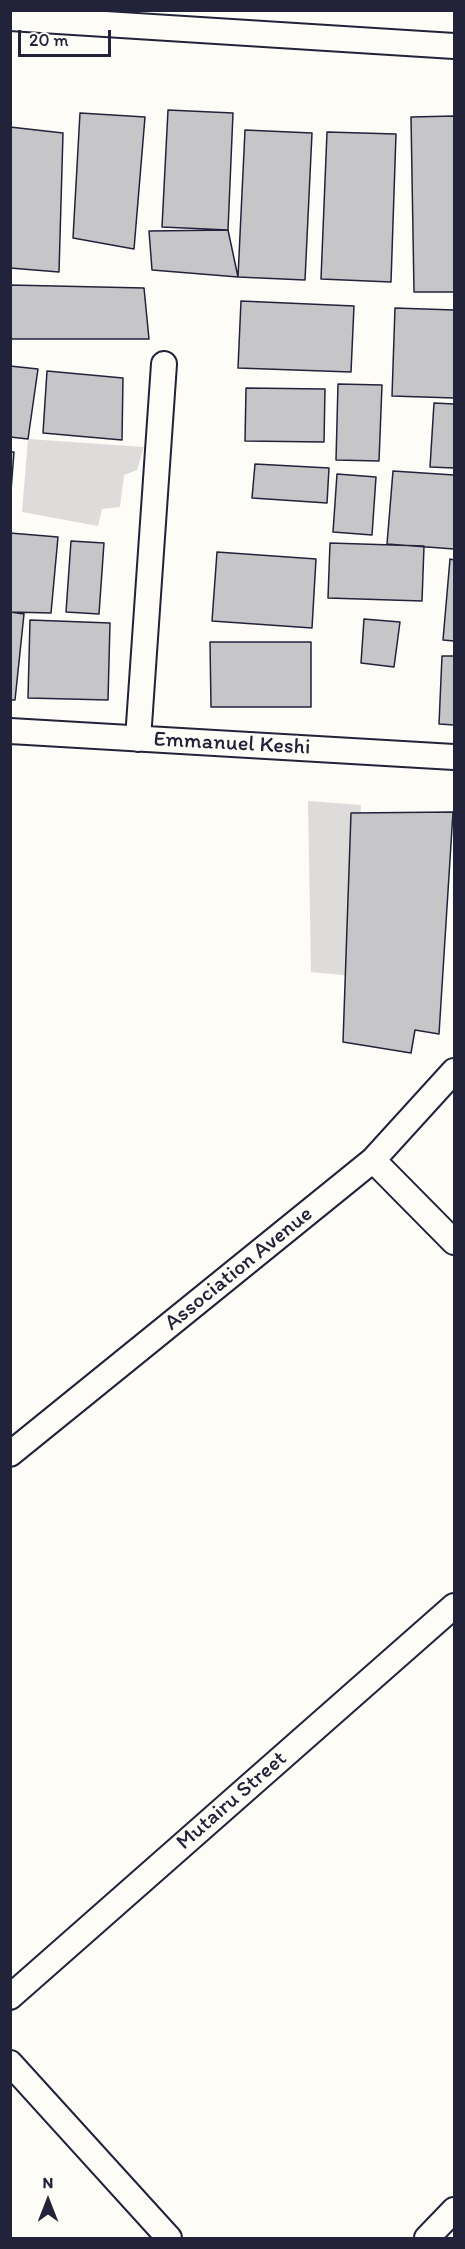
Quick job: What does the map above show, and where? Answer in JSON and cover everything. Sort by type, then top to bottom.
[{"type":"street","points":[[10,18],[199,20],[454,46]]},
{"type":"street","points":[[138,739],[164,364]]},
{"type":"street","name":"Emmanuel Keshi","points":[[10,731],[454,757]]},
{"type":"street","name":"Association Avenue","points":[[10,1454],[373,1160],[454,1071]]},
{"type":"street","points":[[373,1160],[454,1242]]},
{"type":"street","name":"Mutairu Street","points":[[10,1997],[454,1606]]},
{"type":"street","points":[[10,2062],[169,2238]]},
{"type":"street","points":[[428,2238],[454,2210]]},
{"type":"shaded area","points":[[28,439],[144,447],[137,470],[124,475],[120,507],[102,509],[98,526],[22,512]]},
{"type":"shaded area","points":[[308,801],[361,805],[353,976],[311,972]]},
{"type":"building","points":[[168,110],[233,113],[228,230],[162,227]]},
{"type":"building","points":[[80,113],[145,117],[134,249],[73,238]]},
{"type":"building","points":[[454,116],[454,292],[414,292],[411,117]]},
{"type":"building","points":[[10,127],[63,133],[59,272],[10,268]]},
{"type":"building","points":[[245,130],[312,133],[305,280],[238,277]]},
{"type":"building","points":[[327,132],[396,134],[391,282],[321,279]]},
{"type":"building","points":[[228,230],[238,277],[152,270],[149,231]]},
{"type":"building","points":[[10,285],[144,288],[149,339],[10,339]]},
{"type":"building","points":[[241,301],[354,306],[351,372],[238,368]]},
{"type":"building","points":[[395,308],[454,310],[454,398],[392,396]]},
{"type":"building","points":[[10,366],[38,369],[28,439],[10,437]]},
{"type":"building","points":[[47,371],[123,378],[122,440],[43,433]]},
{"type":"building","points":[[338,384],[382,385],[379,461],[336,460]]},
{"type":"building","points":[[246,388],[325,389],[324,442],[245,441]]},
{"type":"building","points":[[434,403],[454,404],[454,468],[430,467]]},
{"type":"building","points":[[10,452],[14,452],[10,504]]},
{"type":"building","points":[[255,464],[329,468],[327,503],[252,498]]},
{"type":"building","points":[[393,471],[454,475],[454,549],[387,544]]},
{"type":"building","points":[[337,474],[376,477],[372,535],[333,532]]},
{"type":"building","points":[[10,533],[58,537],[51,613],[10,612]]},
{"type":"building","points":[[71,541],[104,543],[99,614],[66,612]]},
{"type":"building","points":[[330,543],[424,546],[422,601],[328,598]]},
{"type":"building","points":[[217,552],[316,559],[312,628],[212,621]]},
{"type":"building","points":[[450,559],[454,560],[454,641],[443,640]]},
{"type":"building","points":[[10,612],[24,614],[15,700],[10,700]]},
{"type":"building","points":[[364,619],[400,622],[394,667],[361,663]]},
{"type":"building","points":[[30,620],[110,623],[108,700],[28,698]]},
{"type":"building","points":[[210,642],[311,642],[311,707],[211,707]]},
{"type":"building","points":[[442,656],[454,656],[454,725],[439,724]]},
{"type":"building","points":[[453,812],[439,1034],[415,1030],[411,1053],[343,1042],[351,813]]}]
